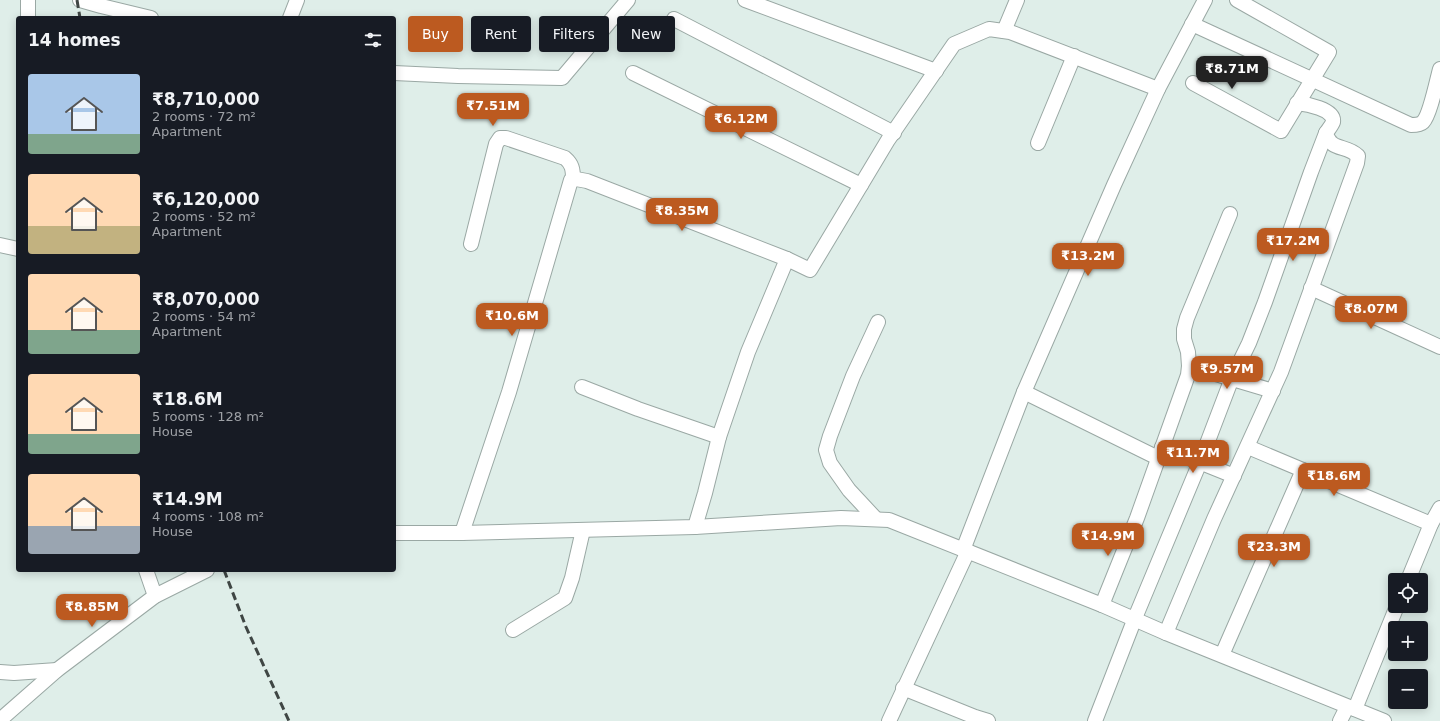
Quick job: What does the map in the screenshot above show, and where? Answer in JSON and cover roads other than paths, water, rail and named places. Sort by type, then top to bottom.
[{"type":"street","points":[[28,0],[28,16]]},
{"type":"street","points":[[80,0],[100,3],[144,16]]},
{"type":"street","points":[[291,16],[297,0]]},
{"type":"street","points":[[396,73],[562,78],[628,0]]},
{"type":"street","points":[[745,0],[936,71]]},
{"type":"street","points":[[1004,31],[1017,0]]},
{"type":"street","points":[[889,721],[965,550],[1024,392],[1114,185],[1158,88],[1205,0]]},
{"type":"street","points":[[1193,83],[1280,131],[1329,52],[1237,0]]},
{"type":"street","points":[[675,20],[894,133]]},
{"type":"street","points":[[1192,24],[1411,125],[1423,122],[1427,115],[1440,69]]},
{"type":"street","points":[[573,179],[587,180],[787,259],[810,270],[894,133],[954,44],[989,29],[1010,32],[1158,88]]},
{"type":"street","points":[[1038,143],[1074,56]]},
{"type":"street","points":[[633,73],[861,185]]},
{"type":"street","points":[[1095,721],[1134,618],[1200,462],[1232,378],[1249,343],[1311,172],[1326,133],[1333,122],[1332,116],[1328,112],[1312,105],[1298,103]]},
{"type":"street","points":[[1166,633],[1214,519],[1281,372],[1357,163],[1358,156],[1354,152],[1331,144],[1326,133]]},
{"type":"street","points":[[462,533],[509,392],[570,183],[573,179],[570,162],[565,158],[506,138],[500,138],[496,144],[471,244]]},
{"type":"street","points":[[1102,605],[1137,518],[1188,375],[1188,352],[1184,334],[1186,318],[1230,214]]},
{"type":"street","points":[[0,244],[16,248]]},
{"type":"street","points":[[695,527],[719,437],[748,352],[787,259]]},
{"type":"street","points":[[1312,288],[1440,347]]},
{"type":"street","points":[[876,519],[849,490],[830,463],[826,450],[851,383],[878,322]]},
{"type":"street","points":[[1189,366],[1273,391]]},
{"type":"street","points":[[582,387],[638,409],[719,437]]},
{"type":"street","points":[[1024,392],[1160,452],[1200,462],[1234,476]]},
{"type":"street","points":[[1248,446],[1431,524]]},
{"type":"street","points":[[1222,656],[1303,470]]},
{"type":"street","points":[[1411,573],[1431,524],[1440,508]]},
{"type":"street","points":[[396,533],[462,533],[695,527],[841,518],[889,520],[1102,605],[1166,633],[1384,721]]},
{"type":"street","points":[[513,630],[565,598],[572,578],[583,530]]},
{"type":"street","points":[[147,572],[155,596]]},
{"type":"street","points":[[0,720],[57,670],[155,596],[203,572]]},
{"type":"street","points":[[1340,721],[1351,708],[1394,613]]},
{"type":"street","points":[[0,672],[14,673],[57,670]]},
{"type":"street","points":[[904,688],[988,721]]},
{"type":"railway","points":[[77,0],[80,16]]},
{"type":"railway","points":[[225,572],[246,627],[289,721]]}]
